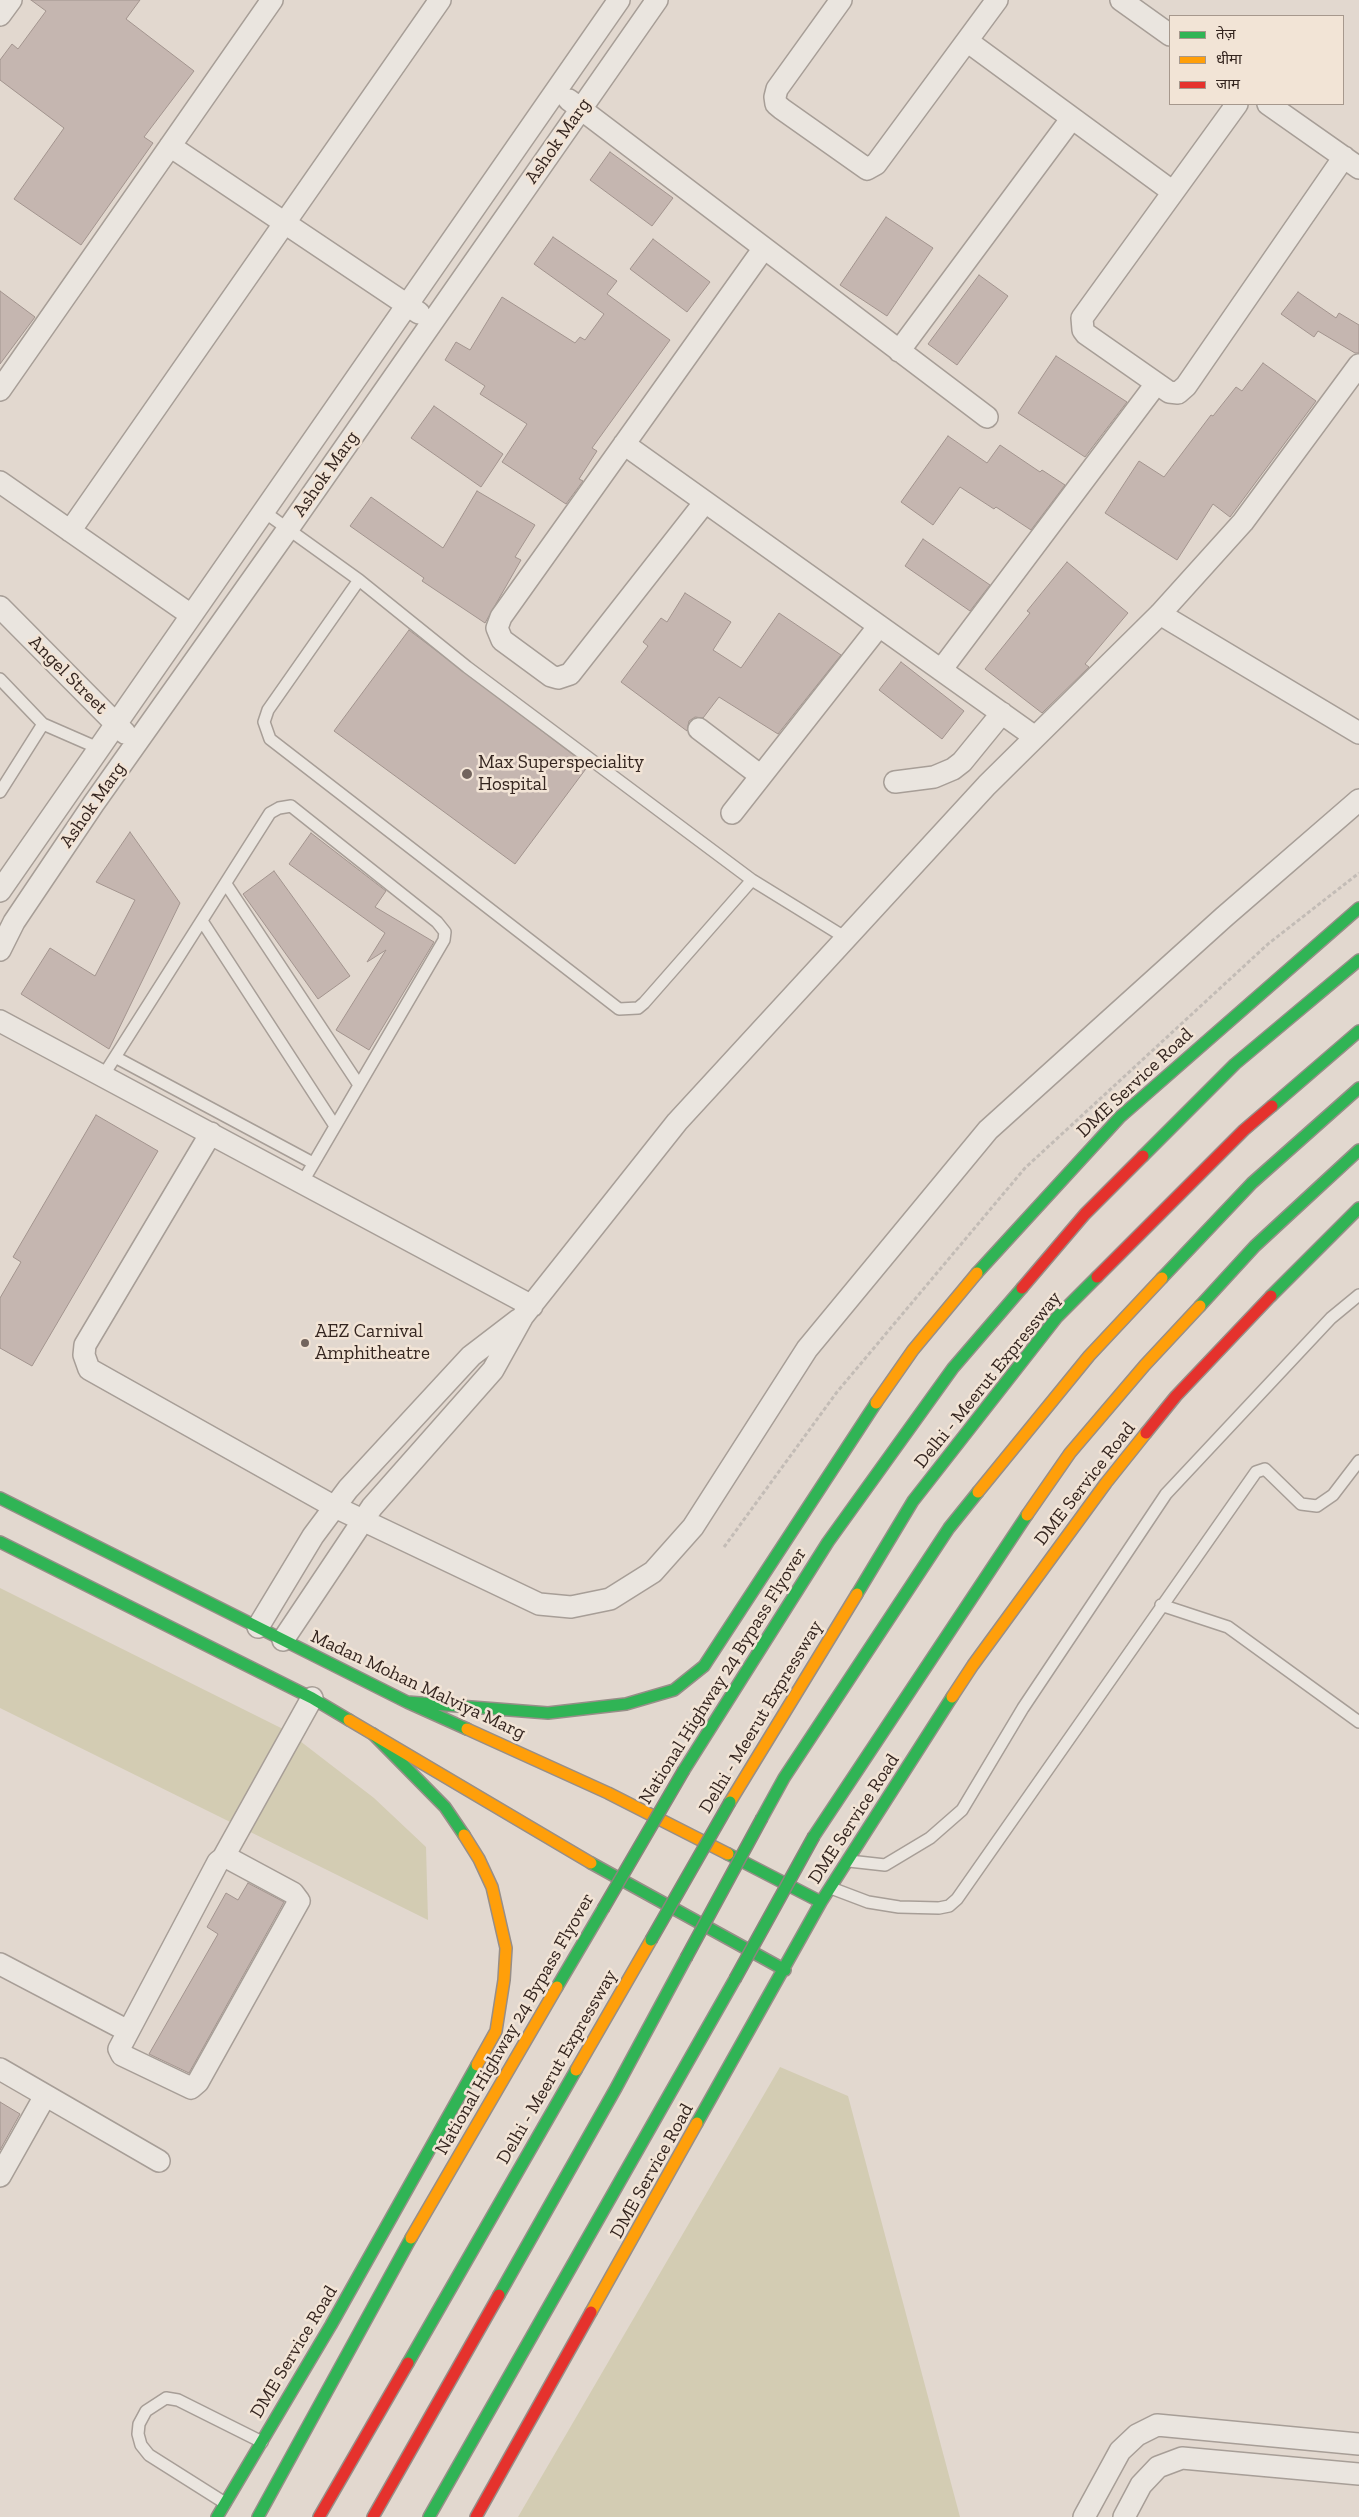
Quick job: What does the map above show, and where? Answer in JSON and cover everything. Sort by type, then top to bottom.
[{"type":"main road","name":"DME Service Road","points":[[407,1702],[548,1713],[626,1704],[674,1690],[704,1666],[836,1462],[908,1358],[983,1266],[1120,1117],[1359,908]]},
{"type":"main road","name":"National Highway 24 Bypass Flyover","points":[[258,2517],[381,2292],[513,2060],[684,1770],[828,1542],[959,1360],[1085,1214],[1235,1064],[1359,960]]},
{"type":"main road","name":"Delhi - Meerut Expressway","points":[[319,2517],[730,1802],[913,1501],[1057,1317],[1244,1130],[1359,1031]]},
{"type":"main road","points":[[376,2513],[616,2088],[784,1778],[949,1528],[1083,1363],[1252,1183],[1359,1088]]},
{"type":"main road","points":[[429,2517],[617,2184],[736,1979],[814,1836],[1002,1551],[1070,1453],[1144,1365],[1255,1246],[1359,1150]]},
{"type":"main road","points":[[1294,1209],[1351,1173]]},
{"type":"main road","name":"DME Service Road","points":[[476,2517],[821,1902],[973,1665],[1106,1483],[1176,1396],[1255,1311],[1359,1208]]},
{"type":"main road","name":"Madan Mohan Malviya Marg","points":[[0,1498],[407,1702],[608,1793],[821,1902]]},
{"type":"main road","points":[[0,1542],[312,1698],[597,1867],[784,1970]]},
{"type":"main road","name":"DME Service Road","points":[[217,2517],[331,2326],[496,2031],[504,1980],[506,1948],[501,1919],[492,1887],[479,1859],[445,1807],[373,1734]]},
{"type":"street","points":[[0,15],[11,0]]},
{"type":"street","points":[[0,390],[272,0]]},
{"type":"street","points":[[70,530],[440,0]]},
{"type":"street","name":"Ashok Marg","points":[[0,891],[619,0]]},
{"type":"street","name":"Ashok Marg","points":[[0,950],[14,922],[136,744],[656,0]]},
{"type":"street","points":[[841,0],[777,89],[776,104],[867,169],[876,164],[997,0]]},
{"type":"street","points":[[1120,0],[1169,34]]},
{"type":"street","points":[[967,41],[1173,192]]},
{"type":"street","points":[[557,90],[987,418]]},
{"type":"street","points":[[1236,105],[1082,318],[1083,330],[1086,334],[1169,392],[1178,393],[1186,386],[1351,163],[1269,105]]},
{"type":"street","points":[[899,351],[1072,118]]},
{"type":"street","points":[[170,146],[408,304],[431,322]]},
{"type":"street","points":[[704,502],[575,670],[566,676],[551,676],[502,640],[497,628],[498,622],[764,248]]},
{"type":"street","points":[[283,1640],[372,1507],[493,1370],[527,1311],[677,1122],[987,785],[1160,614],[1243,522],[1359,365]]},
{"type":"street","points":[[941,670],[1156,384]]},
{"type":"street","points":[[624,444],[1035,737]]},
{"type":"street","points":[[0,482],[191,615]]},
{"type":"street","name":"Angel Street","points":[[0,606],[136,744]]},
{"type":"street","points":[[1160,614],[1359,733]]},
{"type":"street","points":[[732,813],[879,626]]},
{"type":"street","points":[[894,782],[934,777],[953,769],[962,762],[1002,713]]},
{"type":"street","points":[[699,729],[761,776]]},
{"type":"street","points":[[211,1133],[86,1345],[85,1362],[89,1369],[334,1506],[540,1604],[570,1607],[610,1599],[653,1572],[693,1527],[807,1349],[988,1130],[1224,917],[1359,800]]},
{"type":"street","points":[[0,1021],[302,1183],[527,1311]]},
{"type":"street","points":[[258,1627],[334,1506],[471,1356],[527,1311]]},
{"type":"street","points":[[223,1858],[228,1858],[294,1893],[298,1901],[198,2082],[195,2086],[188,2088],[120,2053],[118,2050],[218,1862],[223,1858],[312,1698]]},
{"type":"street","points":[[0,1964],[128,2031]]},
{"type":"street","points":[[0,2069],[159,2161]]},
{"type":"street","points":[[0,2176],[45,2096]]},
{"type":"street","points":[[1084,2517],[1120,2451],[1137,2435],[1157,2425],[1359,2444]]},
{"type":"street","points":[[1124,2517],[1141,2485],[1158,2468],[1182,2458],[1359,2474]]},
{"type":"lane","points":[[263,511],[359,580],[467,667],[752,880],[846,938]]},
{"type":"lane","points":[[359,580],[268,710],[264,722],[270,740],[611,1003],[619,1009],[629,1010],[638,1008],[644,1003],[752,880]]},
{"type":"lane","points":[[0,680],[43,724],[98,748]]},
{"type":"lane","points":[[0,792],[43,724]]},
{"type":"lane","points":[[103,1076],[270,813],[279,808],[291,806],[442,926],[445,932],[444,940],[302,1183]]},
{"type":"lane","points":[[226,884],[359,1085]]},
{"type":"lane","points":[[202,921],[335,1126]]},
{"type":"lane","points":[[115,1057],[314,1163]]},
{"type":"lane","points":[[168,1110],[178,1091]]},
{"type":"lane","points":[[849,1861],[885,1865],[930,1838],[962,1810],[1023,1708],[1166,1494],[1331,1318],[1359,1295]]},
{"type":"lane","points":[[831,1888],[868,1902],[899,1907],[939,1908],[949,1906],[957,1899],[1161,1605],[1256,1472],[1265,1469],[1301,1504],[1317,1506],[1333,1495],[1359,1461]]},
{"type":"lane","points":[[1161,1605],[1228,1627],[1359,1722]]},
{"type":"lane","points":[[225,2503],[149,2455],[141,2445],[138,2434],[139,2424],[146,2411],[166,2398],[178,2400],[262,2442]]},
{"type":"shaded area","points":[[0,1588],[287,1731],[374,1798],[426,1847],[428,1920],[0,1708]]},
{"type":"shaded area","points":[[780,2067],[848,2096],[960,2517],[518,2517]]},
{"type":"building","points":[[31,0],[140,0],[126,19],[194,71],[144,137],[153,143],[81,245],[14,199],[64,128],[0,80],[0,60],[12,44],[18,49],[46,11]]},
{"type":"building","points":[[610,152],[673,198],[652,226],[590,180]]},
{"type":"building","points":[[886,217],[933,248],[887,316],[840,285]]},
{"type":"building","points":[[553,237],[617,281],[607,294],[670,340],[592,448],[597,451],[579,479],[583,481],[566,504],[502,462],[527,424],[480,394],[485,386],[445,360],[456,342],[470,350],[502,297],[575,343],[580,337],[585,340],[604,314],[534,264]]},
{"type":"building","points":[[653,239],[710,282],[687,312],[630,269]]},
{"type":"building","points":[[979,275],[1008,296],[957,365],[928,344]]},
{"type":"building","points":[[0,291],[35,317],[0,364]]},
{"type":"building","points":[[1298,292],[1336,318],[1339,313],[1359,325],[1359,353],[1355,353],[1318,331],[1314,337],[1281,314]]},
{"type":"building","points":[[1056,356],[1127,402],[1085,457],[1018,413]]},
{"type":"building","points":[[1263,363],[1316,401],[1230,517],[1213,504],[1177,560],[1105,513],[1139,461],[1164,477],[1211,415],[1213,416],[1236,387],[1242,391]]},
{"type":"building","points":[[434,406],[503,454],[481,487],[411,438]]},
{"type":"building","points":[[948,436],[987,463],[1000,445],[1040,472],[1042,470],[1065,485],[1031,530],[996,507],[994,509],[960,487],[933,525],[901,502]]},
{"type":"building","points":[[477,491],[535,525],[515,557],[521,560],[485,623],[422,581],[424,578],[350,526],[371,497],[443,548]]},
{"type":"building","points":[[923,539],[990,585],[970,611],[905,566]]},
{"type":"building","points":[[1067,562],[1128,613],[1085,664],[1089,667],[1042,713],[985,669],[1030,613],[1027,611]]},
{"type":"building","points":[[685,593],[731,622],[713,650],[741,668],[779,613],[841,655],[778,734],[719,697],[703,718],[695,717],[689,721],[687,731],[621,682],[648,646],[643,642],[661,618],[667,622]]},
{"type":"building","points":[[409,630],[588,766],[515,864],[334,731]]},
{"type":"building","points":[[901,662],[964,711],[942,739],[879,690]]},
{"type":"building","points":[[130,832],[180,903],[109,1049],[21,994],[50,948],[95,976],[135,900],[96,882]]},
{"type":"building","points":[[311,833],[386,891],[375,907],[434,942],[369,1050],[336,1030],[386,950],[367,962],[385,933],[289,864]]},
{"type":"building","points":[[274,871],[350,976],[318,999],[243,894]]},
{"type":"building","points":[[96,1115],[158,1151],[32,1366],[0,1348],[0,1298],[21,1262],[13,1257]]},
{"type":"building","points":[[248,1883],[284,1902],[189,2073],[149,2054],[218,1934],[207,1927],[226,1893],[238,1900]]},
{"type":"building","points":[[0,2102],[20,2114],[0,2150]]},
{"type":"traffic: fast","points":[[977,1273],[1120,1117],[1359,908]]},
{"type":"traffic: fast","points":[[1143,1156],[1235,1064],[1359,960]]},
{"type":"traffic: fast","points":[[1272,1106],[1359,1031]]},
{"type":"traffic: fast","points":[[1162,1278],[1252,1183],[1359,1088]]},
{"type":"traffic: fast","points":[[1200,1306],[1255,1246],[1359,1150]]},
{"type":"traffic: fast","points":[[1271,1296],[1359,1208]]},
{"type":"traffic: fast","points":[[857,1594],[913,1501],[1057,1317],[1097,1277]]},
{"type":"traffic: fast","points":[[684,1770],[828,1542],[953,1368],[1022,1288]]},
{"type":"traffic: fast","points":[[407,1702],[548,1713],[626,1704],[674,1690],[704,1666],[876,1403]]},
{"type":"traffic: fast","points":[[762,1818],[784,1778],[949,1528],[978,1492]]},
{"type":"traffic: fast","points":[[0,1498],[407,1702],[467,1729]]},
{"type":"traffic: fast","points":[[814,1836],[1027,1515]]},
{"type":"traffic: fast","points":[[0,1542],[312,1698],[349,1720]]},
{"type":"traffic: fast","points":[[697,2123],[821,1902],[952,1697]]},
{"type":"traffic: fast","points":[[373,1734],[445,1807],[464,1835]]},
{"type":"traffic: fast","points":[[603,1909],[684,1770]]},
{"type":"traffic: fast","points":[[651,1940],[730,1802]]},
{"type":"traffic: fast","points":[[686,1958],[762,1818]]},
{"type":"traffic: fast","points":[[735,1979],[814,1836]]},
{"type":"traffic: fast","points":[[728,1854],[821,1902]]},
{"type":"traffic: fast","points":[[591,1863],[785,1970]]},
{"type":"traffic: fast","points":[[557,1987],[603,1909]]},
{"type":"traffic: fast","points":[[499,2295],[616,2088],[686,1958]]},
{"type":"traffic: fast","points":[[429,2517],[735,1979]]},
{"type":"traffic: fast","points":[[217,2517],[331,2325],[477,2065]]},
{"type":"traffic: fast","points":[[408,2363],[576,2070]]},
{"type":"traffic: fast","points":[[258,2517],[411,2238]]},
{"type":"traffic: slow","points":[[876,1403],[913,1350],[977,1273]]},
{"type":"traffic: slow","points":[[978,1492],[1089,1356],[1162,1278]]},
{"type":"traffic: slow","points":[[1027,1515],[1070,1453],[1145,1365],[1200,1306]]},
{"type":"traffic: slow","points":[[952,1697],[973,1665],[1106,1483],[1146,1433]]},
{"type":"traffic: slow","points":[[730,1802],[857,1594]]},
{"type":"traffic: slow","points":[[349,1720],[591,1863]]},
{"type":"traffic: slow","points":[[467,1729],[608,1793],[728,1854]]},
{"type":"traffic: slow","points":[[464,1835],[479,1859],[492,1887],[506,1948],[504,1980],[496,2031],[477,2065]]},
{"type":"traffic: slow","points":[[576,2070],[651,1940]]},
{"type":"traffic: slow","points":[[411,2238],[557,1987]]},
{"type":"traffic: slow","points":[[591,2312],[697,2123]]},
{"type":"traffic: jam","points":[[1097,1277],[1244,1130],[1272,1106]]},
{"type":"traffic: jam","points":[[1022,1288],[1085,1214],[1143,1156]]},
{"type":"traffic: jam","points":[[1146,1433],[1176,1396],[1271,1296]]},
{"type":"traffic: jam","points":[[373,2517],[499,2295]]},
{"type":"traffic: jam","points":[[476,2517],[591,2312]]},
{"type":"traffic: jam","points":[[319,2517],[408,2363]]},
{"type":"place","name":"Max Superspeciality Hospital","points":[[467,774]]},
{"type":"place","name":"AEZ Carnival Amphitheatre","points":[[305,1343]]}]
